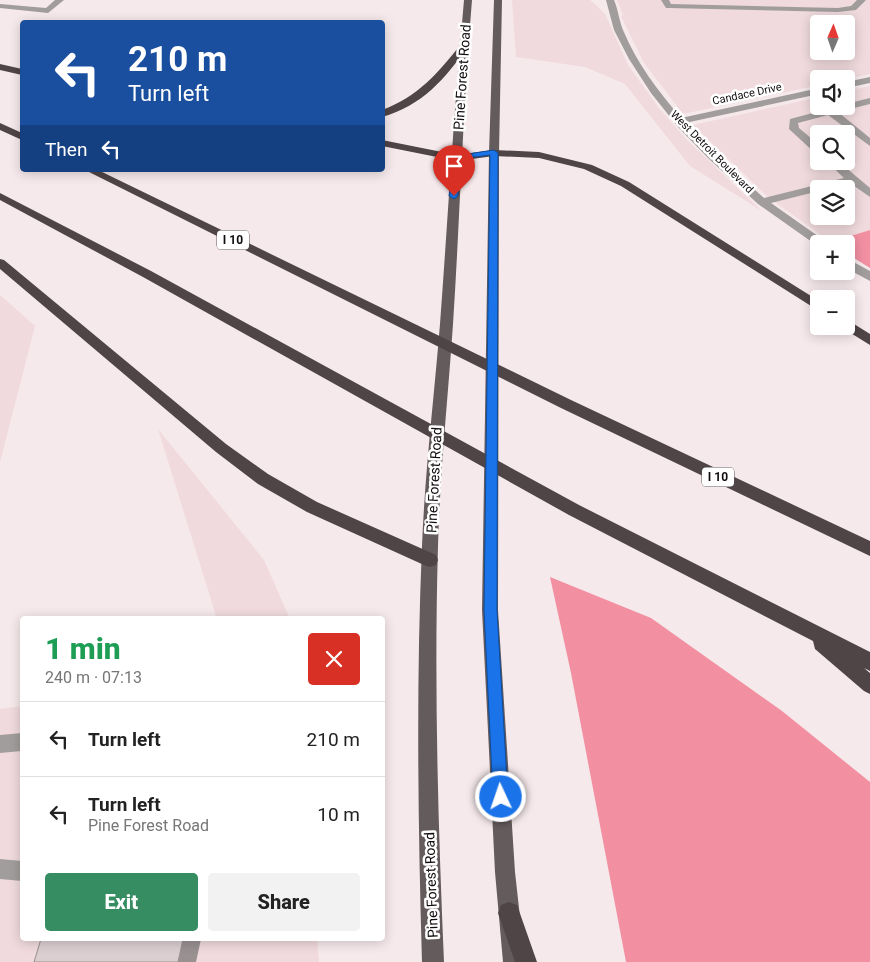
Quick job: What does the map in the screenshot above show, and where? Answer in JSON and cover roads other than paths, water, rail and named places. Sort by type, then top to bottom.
[{"type":"highway","points":[[385,113],[401,108],[427,92],[464,46]]},
{"type":"highway","points":[[0,67],[20,72]]},
{"type":"highway","points":[[0,126],[20,136]]},
{"type":"highway","points":[[385,144],[457,158],[494,153],[539,155],[562,159],[608,175],[810,301]]},
{"type":"highway","name":"I 10","points":[[94,172],[566,404],[870,549]]},
{"type":"highway","points":[[0,196],[147,274],[574,510],[870,662]]},
{"type":"highway","points":[[0,263],[221,448],[263,479],[312,507],[430,560]]},
{"type":"highway","points":[[855,330],[870,340]]},
{"type":"highway","points":[[799,624],[870,685]]},
{"type":"highway","points":[[509,913],[526,962]]},
{"type":"main road","name":"Pine Forest Road","points":[[433,962],[429,844],[427,668],[432,485],[448,300],[468,0]]},
{"type":"main road","points":[[498,0],[494,153],[490,610],[505,872],[514,962]]},
{"type":"street","points":[[6,4],[48,11],[60,0]]},
{"type":"street","points":[[665,0],[669,6],[838,10],[853,8],[862,0]]},
{"type":"street","name":"West Detroit Boulevard","points":[[606,1],[636,64],[654,90],[680,121],[762,202],[810,236]]},
{"type":"street","points":[[855,83],[870,80]]},
{"type":"street","points":[[858,82],[870,91]]},
{"type":"street","name":"Candace Drive","points":[[680,121],[810,93]]},
{"type":"street","points":[[855,105],[870,101]]},
{"type":"street","points":[[810,143],[794,129],[793,121],[818,115]]},
{"type":"street","points":[[835,115],[865,135],[870,143]]},
{"type":"street","points":[[841,170],[870,194]]},
{"type":"street","points":[[762,202],[851,179]]},
{"type":"street","points":[[855,268],[870,277]]},
{"type":"street","points":[[0,744],[20,742]]},
{"type":"street","points":[[0,869],[20,871]]}]
